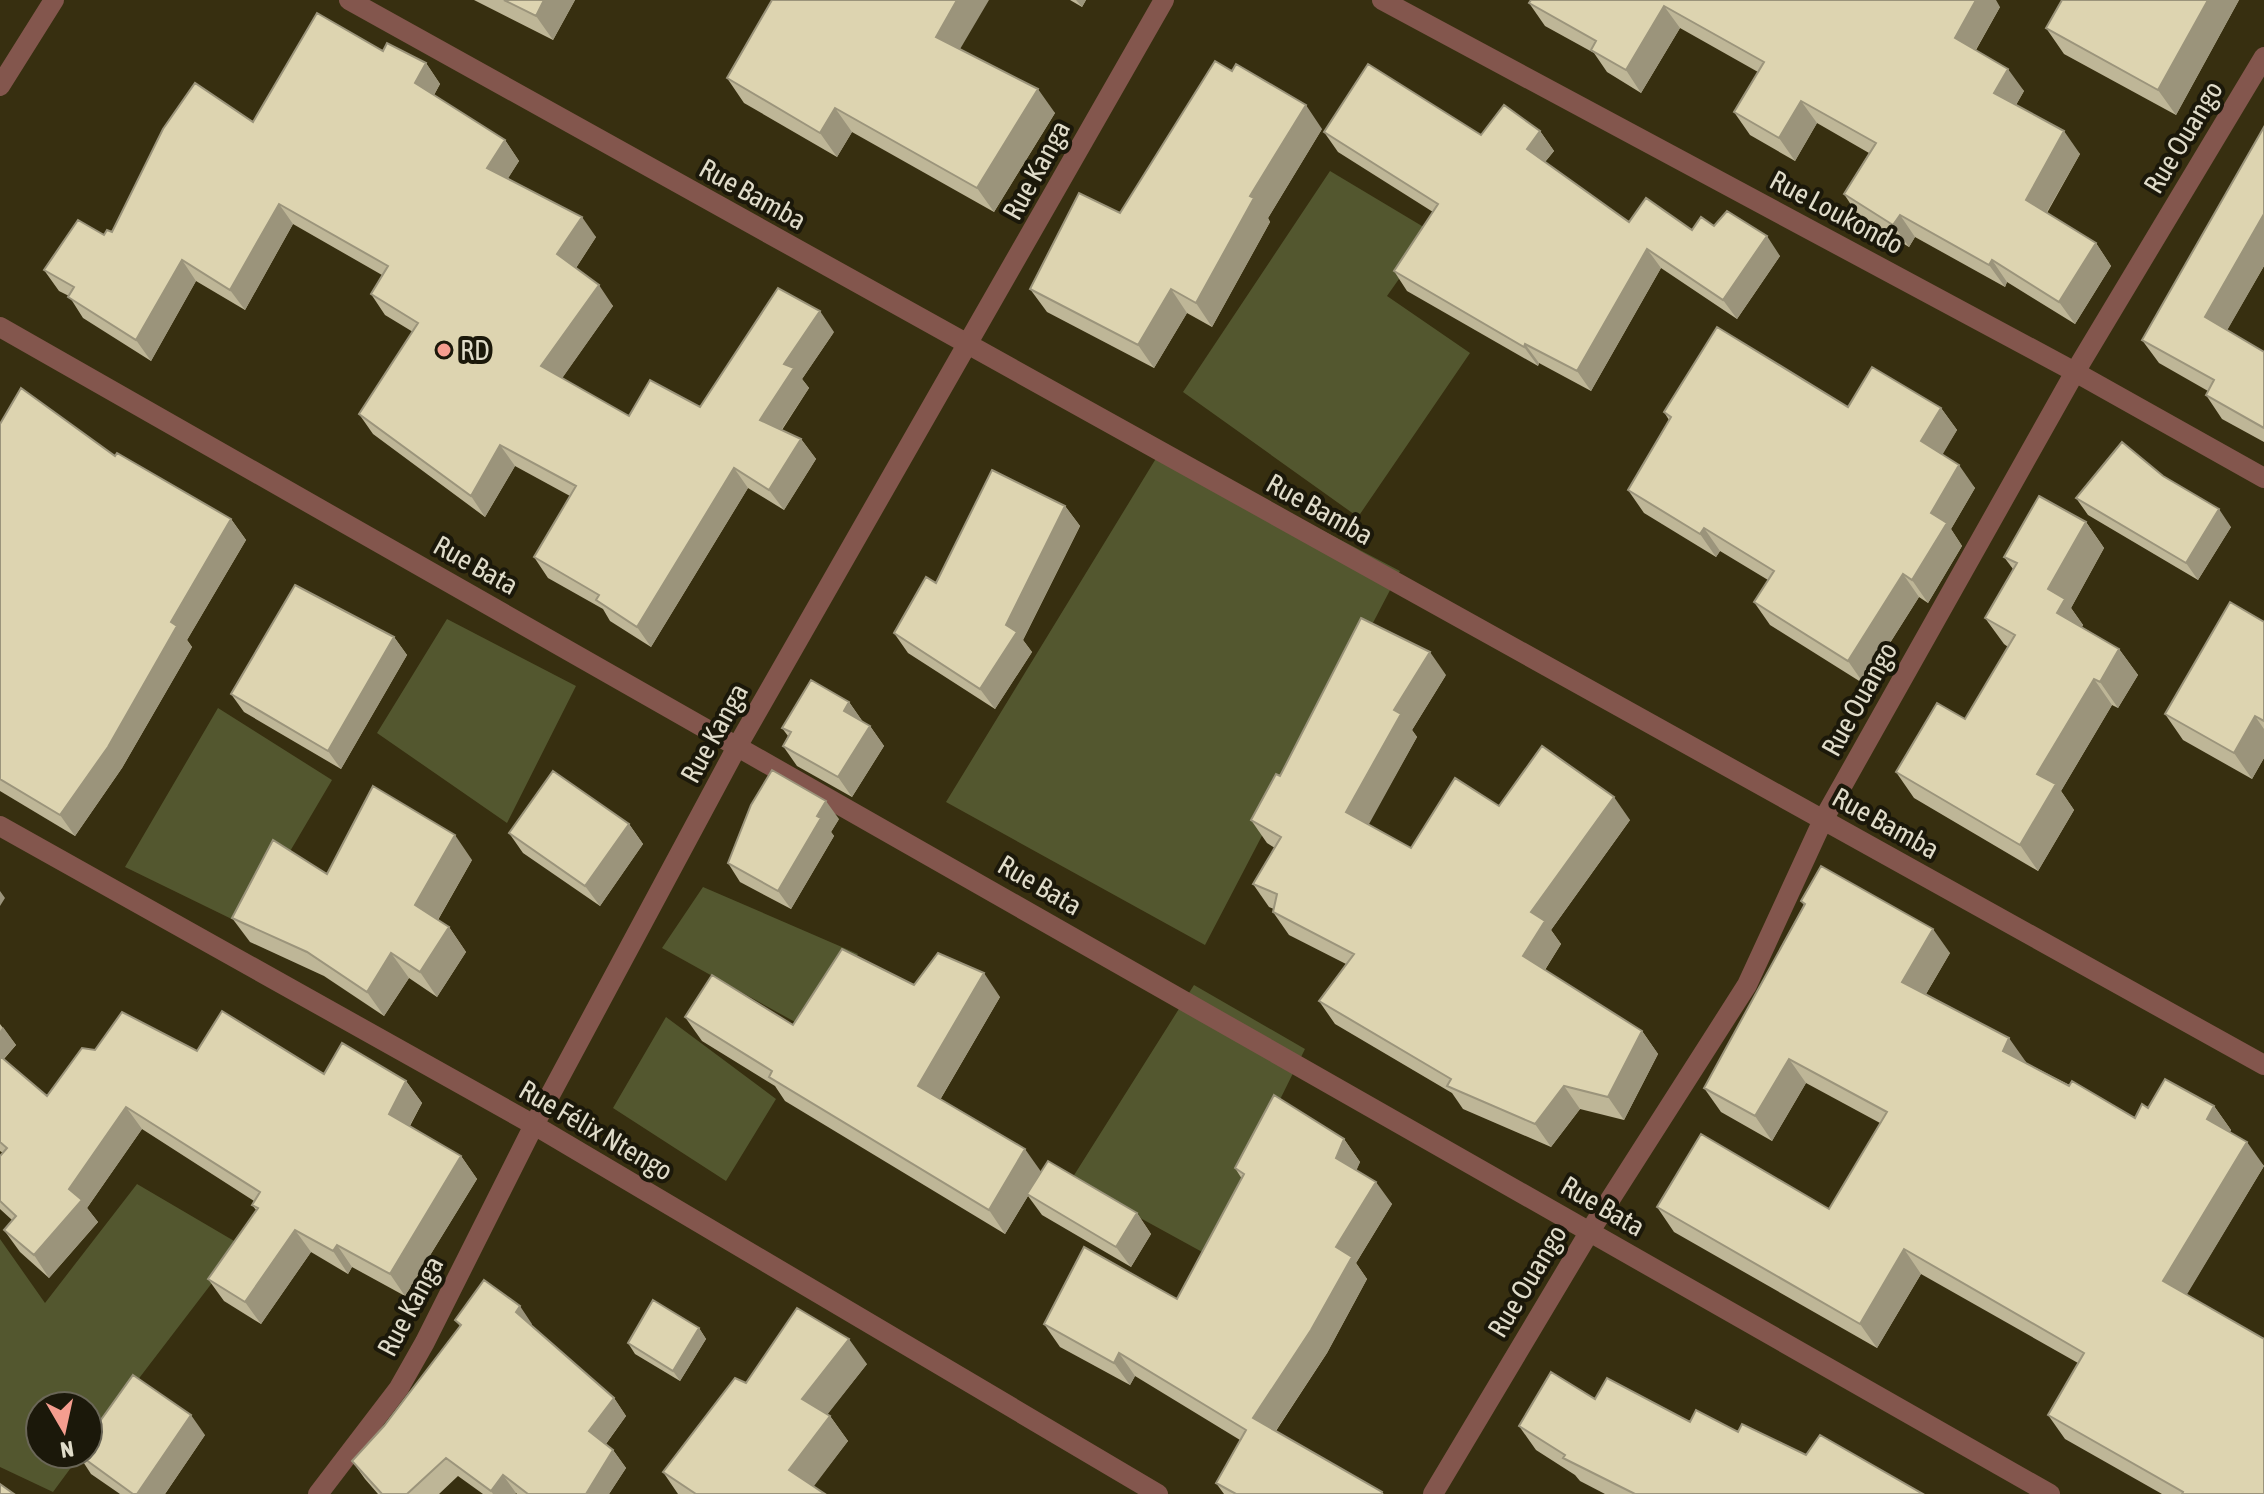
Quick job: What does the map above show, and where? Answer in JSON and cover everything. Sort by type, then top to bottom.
[{"type":"street","points":[[0,86],[54,0]]},
{"type":"street","name":"Rue Bamba","points":[[349,0],[2264,1065]]},
{"type":"street","name":"Rue Kanga","points":[[318,1494],[399,1388],[534,1125],[738,745],[969,346],[1164,0]]},
{"type":"street","name":"Rue Loukondo","points":[[1382,0],[2075,372],[2264,478]]},
{"type":"street","name":"Rue Ouango","points":[[1433,1494],[1590,1231],[1747,985],[1823,820],[2075,372],[2264,57]]},
{"type":"street","name":"Rue Bata","points":[[0,327],[2050,1494]]},
{"type":"street","name":"Rue Félix Ntengo","points":[[0,826],[534,1125],[1158,1494]]},
{"type":"green space","points":[[1330,171],[1432,232],[1387,296],[1470,353],[1358,517],[1183,392]]},
{"type":"green space","points":[[1163,447],[1400,571],[1205,945],[946,802]]},
{"type":"green space","points":[[447,619],[576,686],[507,823],[377,733]]},
{"type":"green space","points":[[218,708],[332,780],[246,926],[125,867]]},
{"type":"green space","points":[[703,887],[858,954],[813,1032],[662,948]]},
{"type":"green space","points":[[1194,985],[1305,1049],[1204,1253],[1071,1180]]},
{"type":"green space","points":[[666,1017],[776,1099],[726,1181],[613,1108]]},
{"type":"green space","points":[[137,1184],[241,1245],[104,1424],[104,1390],[24,1390],[24,1470],[69,1470],[53,1492],[0,1467],[0,1239],[45,1303]]},
{"type":"building","points":[[504,0],[544,0],[536,16]]},
{"type":"building","points":[[772,0],[957,0],[936,37],[1038,89],[977,188],[835,108],[820,133],[727,78]]},
{"type":"building","points":[[1531,0],[1976,0],[1955,38],[2008,69],[1994,93],[2064,131],[2026,200],[2096,243],[2059,302],[1992,260],[1989,265],[1900,215],[1893,225],[1844,194],[1876,143],[1801,101],[1779,138],[1734,112],[1764,62],[1664,6],[1626,70],[1591,50],[1596,41],[1529,3]]},
{"type":"building","points":[[2062,0],[2208,0],[2158,90],[2046,28]]},
{"type":"building","points":[[317,13],[383,51],[387,43],[426,63],[415,83],[505,140],[487,168],[582,217],[557,254],[599,285],[541,366],[629,416],[650,380],[700,407],[778,288],[820,311],[784,364],[794,368],[760,420],[801,439],[769,490],[734,468],[637,627],[596,600],[599,595],[534,557],[576,486],[500,445],[471,496],[359,414],[418,323],[371,294],[388,266],[279,204],[230,290],[182,260],[136,340],[68,297],[74,287],[44,270],[78,220],[104,235],[107,230],[112,232],[163,129],[195,83],[253,122]]},
{"type":"building","points":[[1215,61],[1232,71],[1236,64],[1306,105],[1250,196],[1254,198],[1196,303],[1171,289],[1138,345],[1030,289],[1079,193],[1120,213]]},
{"type":"building","points":[[1368,64],[1481,135],[1504,105],[1540,131],[1527,149],[1629,222],[1646,198],[1692,230],[1701,217],[1714,226],[1727,211],[1767,236],[1723,300],[1647,249],[1577,371],[1525,344],[1524,347],[1394,271],[1438,204],[1324,132]]},
{"type":"building","points":[[2264,127],[2264,214],[2205,317],[2264,352],[2264,428],[2206,395],[2214,380],[2142,340]]},
{"type":"building","points":[[1717,327],[1848,407],[1872,367],[1941,408],[1921,441],[1959,465],[1931,513],[1947,523],[1912,580],[1903,574],[1848,661],[1754,602],[1774,571],[1704,528],[1700,534],[1628,490],[1671,417],[1664,412]]},
{"type":"building","points":[[21,388],[115,456],[117,453],[231,519],[171,622],[177,626],[108,747],[60,815],[0,779],[0,424]]},
{"type":"building","points":[[2122,442],[2163,476],[2219,509],[2186,563],[2076,498]]},
{"type":"building","points":[[992,470],[1065,506],[1006,625],[1017,632],[980,689],[894,633],[926,577],[936,583]]},
{"type":"building","points":[[2039,496],[2086,522],[2048,589],[2065,599],[2057,613],[2119,649],[2100,682],[2094,679],[2037,774],[2056,784],[2020,845],[1896,772],[1937,703],[1965,719],[2015,635],[1985,618],[2017,563],[2004,557]]},
{"type":"building","points":[[295,585],[394,637],[328,751],[231,694]]},
{"type":"building","points":[[2230,602],[2264,622],[2264,721],[2255,716],[2234,753],[2165,714]]},
{"type":"building","points":[[1361,618],[1430,652],[1394,710],[1401,714],[1346,812],[1411,848],[1455,778],[1499,806],[1542,746],[1614,797],[1531,912],[1545,921],[1523,956],[1642,1031],[1608,1097],[1564,1086],[1535,1124],[1447,1086],[1451,1079],[1319,1001],[1354,954],[1273,912],[1277,894],[1253,884],[1281,837],[1251,820],[1276,774],[1280,776]]},
{"type":"building","points":[[811,680],[849,702],[844,711],[870,726],[838,777],[783,746],[791,732],[782,728]]},
{"type":"building","points":[[772,770],[826,801],[817,816],[821,818],[778,891],[728,863],[751,805]]},
{"type":"building","points":[[553,771],[629,824],[585,886],[509,833]]},
{"type":"building","points":[[373,786],[455,835],[415,905],[449,927],[420,972],[391,953],[367,992],[307,952],[232,918],[273,840],[327,874]]},
{"type":"building","points":[[1821,866],[1933,929],[1902,982],[2009,1038],[2003,1051],[2069,1086],[2072,1081],[2135,1118],[2142,1104],[2148,1108],[2165,1079],[2214,1106],[2207,1119],[2247,1142],[2163,1281],[2264,1339],[2264,1494],[2182,1494],[2048,1415],[2084,1353],[1904,1249],[1860,1324],[1657,1207],[1701,1134],[1829,1209],[1887,1112],[1789,1059],[1755,1116],[1704,1088],[1805,904],[1801,901]]},
{"type":"building","points":[[842,949],[914,985],[938,953],[984,973],[918,1086],[1025,1149],[989,1210],[769,1077],[772,1071],[685,1017],[712,975],[793,1025]]},
{"type":"building","points":[[222,1011],[324,1074],[342,1043],[406,1081],[389,1114],[461,1156],[390,1274],[337,1245],[333,1251],[295,1230],[245,1302],[208,1279],[258,1208],[252,1205],[260,1192],[126,1107],[69,1189],[82,1200],[34,1255],[4,1230],[16,1216],[0,1201],[0,1156],[7,1148],[0,1142],[0,1056],[47,1096],[82,1048],[95,1050],[122,1012],[197,1051]]},
{"type":"building","points":[[1274,1095],[1344,1139],[1336,1158],[1376,1182],[1336,1247],[1352,1257],[1311,1330],[1253,1418],[1381,1494],[1236,1494],[1216,1483],[1246,1430],[1119,1353],[1114,1363],[1044,1324],[1084,1247],[1177,1299],[1244,1174],[1235,1168]]},
{"type":"building","points":[[1048,1161],[1137,1213],[1116,1247],[1027,1194]]},
{"type":"building","points":[[484,1280],[520,1306],[516,1312],[614,1398],[589,1431],[613,1450],[586,1494],[528,1494],[503,1475],[491,1491],[446,1458],[407,1494],[382,1494],[352,1461],[384,1426],[461,1325],[455,1320]]},
{"type":"building","points":[[653,1300],[699,1328],[673,1371],[628,1343]]},
{"type":"building","points":[[797,1308],[849,1339],[802,1399],[830,1416],[789,1470],[825,1494],[696,1494],[663,1472],[735,1378],[746,1383]]},
{"type":"building","points":[[1551,1372],[1595,1399],[1607,1378],[1690,1422],[1696,1410],[1738,1432],[1742,1424],[1806,1455],[1820,1435],[1923,1494],[1635,1494],[1563,1458],[1565,1455],[1519,1426]]},
{"type":"building","points":[[133,1375],[191,1415],[137,1494],[100,1470],[104,1470],[104,1416]]},
{"type":"building","points":[[0,1484],[14,1494],[0,1494]]},
{"type":"place","name":"RD","points":[[444,350]]}]
